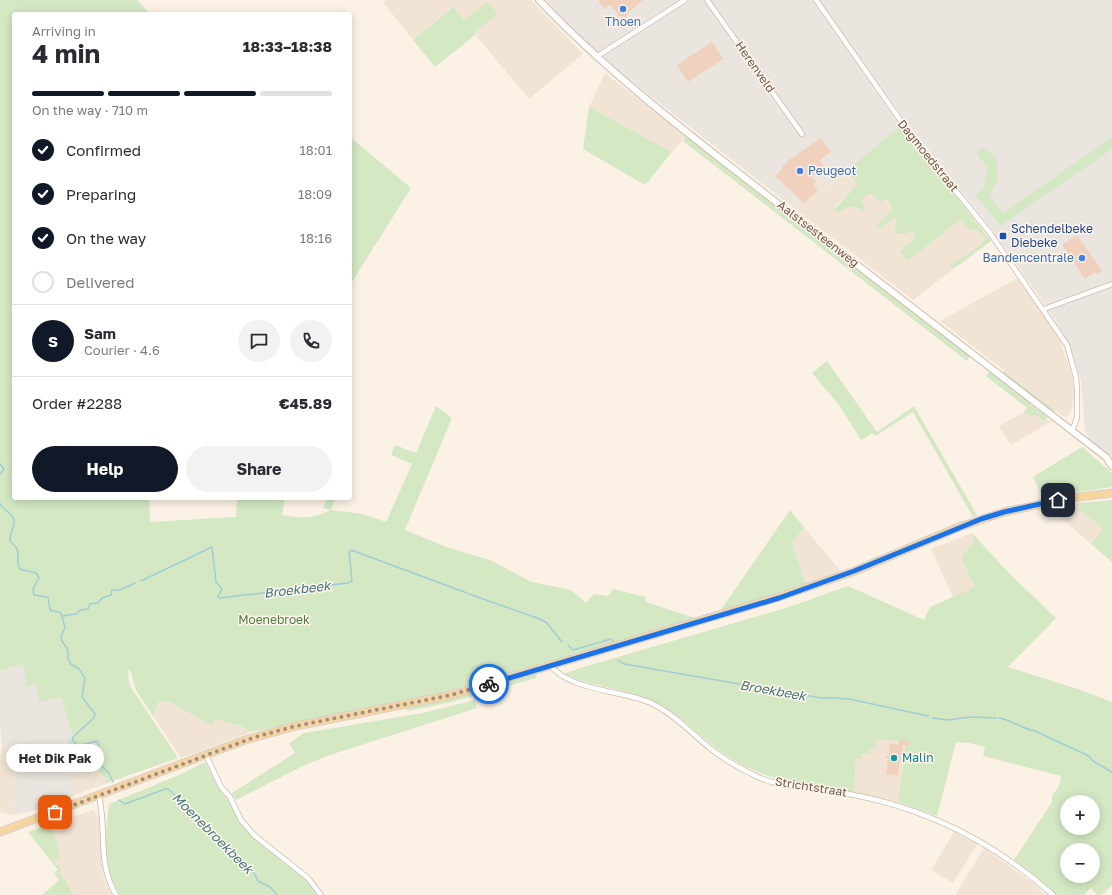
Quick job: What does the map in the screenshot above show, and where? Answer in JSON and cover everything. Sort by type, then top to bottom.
[{"type":"main road","name":"Aalstsesteenweg","points":[[538,0],[596,58],[670,119],[1109,459],[1112,466]]},
{"type":"main road","points":[[0,832],[264,734],[451,695],[779,598],[854,571],[988,516],[1034,505],[1112,493]]},
{"type":"street","points":[[596,58],[685,0]]},
{"type":"street","name":"Herenveld","points":[[707,0],[802,134]]},
{"type":"street","name":"Dagmoedstraat","points":[[816,0],[908,131],[990,233],[1044,310],[1066,345],[1076,377],[1078,418],[1072,431]]},
{"type":"street","points":[[1044,310],[1112,284]]},
{"type":"street","name":"Strichtstraat","points":[[550,665],[558,673],[578,683],[629,695],[660,708],[677,719],[710,748],[728,761],[763,778],[778,783],[850,794],[896,805],[947,824],[974,838],[1030,875],[1052,895]]},
{"type":"street","points":[[202,756],[221,787],[233,802],[247,828],[308,878],[320,895]]},
{"type":"street","points":[[99,796],[103,821],[105,869],[116,895]]},
{"type":"shaded area","points":[[386,0],[531,0],[583,54],[529,99],[473,32],[487,2],[464,20],[452,7],[413,40],[383,2]]},
{"type":"shaded area","points":[[546,0],[812,0],[900,126],[829,187],[822,178],[791,206],[608,63],[577,35]]},
{"type":"shaded area","points":[[819,0],[1112,0],[1112,456],[1088,439],[1085,430],[1081,381],[1070,345],[1045,305],[993,231],[904,119]]},
{"type":"shaded area","points":[[605,73],[686,136],[672,152],[589,107]]},
{"type":"shaded area","points":[[847,171],[857,184],[835,207],[842,210],[849,206],[853,206],[863,212],[866,210],[861,201],[867,195],[872,194],[885,199],[893,209],[880,229],[894,217],[896,218],[895,225],[911,230],[916,237],[900,251],[908,261],[961,219],[968,228],[972,231],[979,231],[985,238],[981,245],[950,265],[952,270],[913,300],[791,206],[822,178],[830,187]]},
{"type":"shaded area","points":[[1018,278],[1059,339],[1069,365],[1073,379],[1074,397],[1070,414],[1067,417],[1063,416],[940,321]]},
{"type":"shaded area","points":[[1024,412],[1029,416],[1035,415],[1044,421],[1046,418],[1051,422],[1011,445],[999,426]]},
{"type":"shaded area","points":[[1079,503],[1080,512],[1083,512],[1103,529],[1091,544],[1054,512],[1069,511],[1069,505]]},
{"type":"shaded area","points":[[804,527],[842,573],[806,585],[792,543]]},
{"type":"shaded area","points":[[972,533],[973,543],[961,557],[976,587],[953,597],[931,549]]},
{"type":"shaded area","points":[[23,664],[27,686],[35,684],[61,696],[73,737],[69,743],[81,772],[69,778],[76,795],[29,812],[13,815],[16,747],[2,745],[0,724],[0,671]]},
{"type":"shaded area","points":[[159,701],[168,701],[212,725],[215,719],[242,726],[251,732],[181,758],[153,716]]},
{"type":"shaded area","points":[[876,738],[906,742],[898,802],[854,792],[856,758],[870,749]]},
{"type":"shaded area","points":[[2,745],[16,746],[13,815],[0,812],[0,760]]},
{"type":"shaded area","points":[[91,766],[109,781],[76,795],[69,778]]},
{"type":"shaded area","points":[[93,810],[99,817],[103,874],[112,895],[73,895],[74,893],[60,873],[62,871],[54,861],[58,845],[51,824]]},
{"type":"shaded area","points":[[954,832],[977,844],[953,883],[931,870]]},
{"type":"shaded area","points":[[984,848],[1033,883],[1046,895],[955,895]]},
{"type":"green space","name":"Moenebroek","points":[[0,0],[137,0],[148,12],[12,12],[12,500],[149,500],[150,522],[236,517],[237,500],[285,500],[282,515],[294,517],[313,516],[330,510],[323,508],[326,500],[334,500],[331,510],[363,514],[386,522],[412,464],[391,455],[395,445],[416,453],[436,406],[452,418],[405,530],[449,548],[490,560],[532,582],[571,590],[586,603],[594,594],[608,596],[613,589],[646,597],[646,602],[695,618],[544,664],[441,693],[251,732],[242,726],[215,719],[212,725],[168,701],[159,701],[153,716],[136,690],[131,672],[128,670],[129,684],[178,758],[101,785],[108,780],[92,766],[81,772],[68,740],[73,737],[61,697],[40,702],[35,684],[27,687],[23,664],[0,671]]},
{"type":"green space","points":[[487,2],[498,14],[474,32],[475,35],[435,67],[413,40],[453,7],[464,20]]},
{"type":"green space","points":[[589,107],[672,152],[645,185],[583,149]]},
{"type":"green space","points":[[900,126],[991,241],[952,270],[950,265],[981,245],[985,238],[979,231],[968,228],[961,219],[908,261],[900,251],[916,237],[911,230],[905,234],[897,234],[895,230],[896,219],[894,217],[880,229],[876,225],[893,209],[886,199],[880,203],[872,194],[867,195],[861,201],[866,210],[863,212],[853,207],[838,213],[834,210],[857,184],[847,171]]},
{"type":"green space","points":[[686,136],[970,356],[967,361],[683,141]]},
{"type":"green space","points":[[1112,137],[1112,149],[1001,226],[975,195],[984,188],[988,168],[976,153],[983,147],[996,157],[998,181],[989,195],[1003,213]]},
{"type":"green space","points":[[352,139],[411,188],[352,282]]},
{"type":"green space","points":[[827,361],[877,432],[914,406],[977,515],[973,517],[913,412],[875,436],[872,433],[861,440],[839,405],[812,373]]},
{"type":"green space","points":[[990,371],[999,378],[1004,371],[1055,410],[1052,414],[1033,399],[1030,404],[1047,417],[1044,421],[1035,415],[1029,416],[1024,412],[1027,408],[986,376]]},
{"type":"green space","points":[[1082,447],[1112,473],[1112,487],[1043,497],[1033,477]]},
{"type":"green space","points":[[1112,500],[1112,562],[1091,544],[1103,529],[1083,512],[1080,512],[1079,503]]},
{"type":"green space","points":[[790,510],[804,527],[792,543],[806,585],[720,611]]},
{"type":"green space","points":[[972,533],[1008,572],[1056,618],[1008,667],[1078,689],[1112,702],[1112,886],[1101,895],[1097,895],[1091,888],[1084,895],[1057,895],[1014,860],[1052,802],[1053,795],[1061,781],[1061,776],[983,756],[985,747],[969,743],[956,742],[937,816],[898,802],[906,742],[877,739],[875,749],[870,749],[869,754],[862,753],[861,759],[856,758],[854,792],[787,781],[755,771],[739,763],[716,748],[675,714],[649,699],[564,674],[789,607],[848,586],[924,620],[930,607],[975,587],[961,557],[973,543]]},
{"type":"green space","points":[[535,673],[536,678],[448,703],[407,711],[406,708],[433,702]]},
{"type":"green space","points":[[475,700],[477,708],[330,755],[307,764],[236,800],[232,793],[295,753],[289,743],[304,733],[423,713]]},
{"type":"green space","points":[[205,762],[218,787],[231,804],[243,826],[255,839],[302,875],[319,895],[120,895],[110,874],[106,851],[106,827],[109,804],[181,774]]},
{"type":"green space","points":[[51,824],[58,845],[59,858],[54,861],[62,871],[60,873],[74,894],[73,895],[42,895],[59,880],[54,873],[58,870],[28,832]]},
{"type":"building","name":"Thoen","points":[[598,0],[643,0],[627,14],[627,17],[618,16],[618,14],[609,5],[605,9]]},
{"type":"building","points":[[712,42],[723,59],[688,82],[677,65]]},
{"type":"building","name":"Peugeot","points":[[821,138],[831,152],[820,160],[824,167],[811,176],[816,182],[813,185],[818,190],[804,203],[775,176],[783,168],[782,166],[787,163],[786,162]]},
{"type":"building","name":"Bandencentrale","points":[[1077,235],[1102,271],[1096,274],[1095,272],[1085,279],[1062,245]]},
{"type":"building","name":"Malin","points":[[899,740],[910,741],[909,746],[903,745],[902,760],[900,761],[898,776],[886,774],[888,759],[885,757],[889,755],[890,743],[899,745]]},
{"type":"waterway","name":"Moenebroekbeek","points":[[0,464],[4,469],[0,474]]},
{"type":"waterway","name":"Moenebroekbeek","points":[[0,504],[14,519],[10,541],[17,549],[18,565],[20,569],[36,573],[39,578],[33,589],[34,595],[48,597],[50,610],[61,613],[65,627],[61,637],[68,650],[68,659],[71,664],[79,669],[85,678],[82,697],[95,714],[94,718],[73,737],[73,741],[78,746],[97,741],[99,751],[96,761],[109,773],[113,782]]},
{"type":"waterway","name":"Broekbeek","points":[[141,581],[212,547],[216,582],[222,589],[218,596],[219,598],[348,583],[352,581],[349,552],[351,550],[467,593]]},
{"type":"waterway","name":"Broekbeek","points":[[62,616],[76,614],[80,610],[88,609],[90,604],[98,603],[102,598],[111,595],[112,590],[120,590],[135,583]]},
{"type":"waterway","name":"Broekbeek","points":[[469,594],[540,619],[547,623],[562,642]]},
{"type":"waterway","name":"Broekbeek","points":[[568,645],[573,650],[611,639],[613,641]]},
{"type":"waterway","name":"Broekbeek","points":[[618,660],[624,664],[821,698],[849,699],[928,716]]},
{"type":"waterway","name":"Broekbeek","points":[[933,718],[948,720],[970,717],[996,718]]},
{"type":"waterway","name":"Broekbeek","points":[[999,718],[1035,731],[1089,756],[1093,761],[1112,772]]},
{"type":"waterway","name":"Moenebroekbeek","points":[[119,800],[125,804],[168,789],[196,814],[220,840],[252,869],[258,881],[270,887],[277,895]]},
{"type":"way so far","points":[[55,812],[264,734],[296,726],[389,709],[451,695],[489,684]]},
{"type":"place","name":"Thoen","points":[[623,9]]},
{"type":"place","name":"Peugeot","points":[[800,171]]},
{"type":"place","name":"Schendelbeke Diebeke","points":[[1003,236]]},
{"type":"place","name":"Bandencentrale","points":[[1082,258]]},
{"type":"place","name":"Malin","points":[[894,758]]},
{"type":"place","name":"Het Dik Pak","points":[[55,812]]},
{"type":"route","points":[[489,684],[779,598],[854,571],[981,519],[1004,512],[1058,500]]}]
